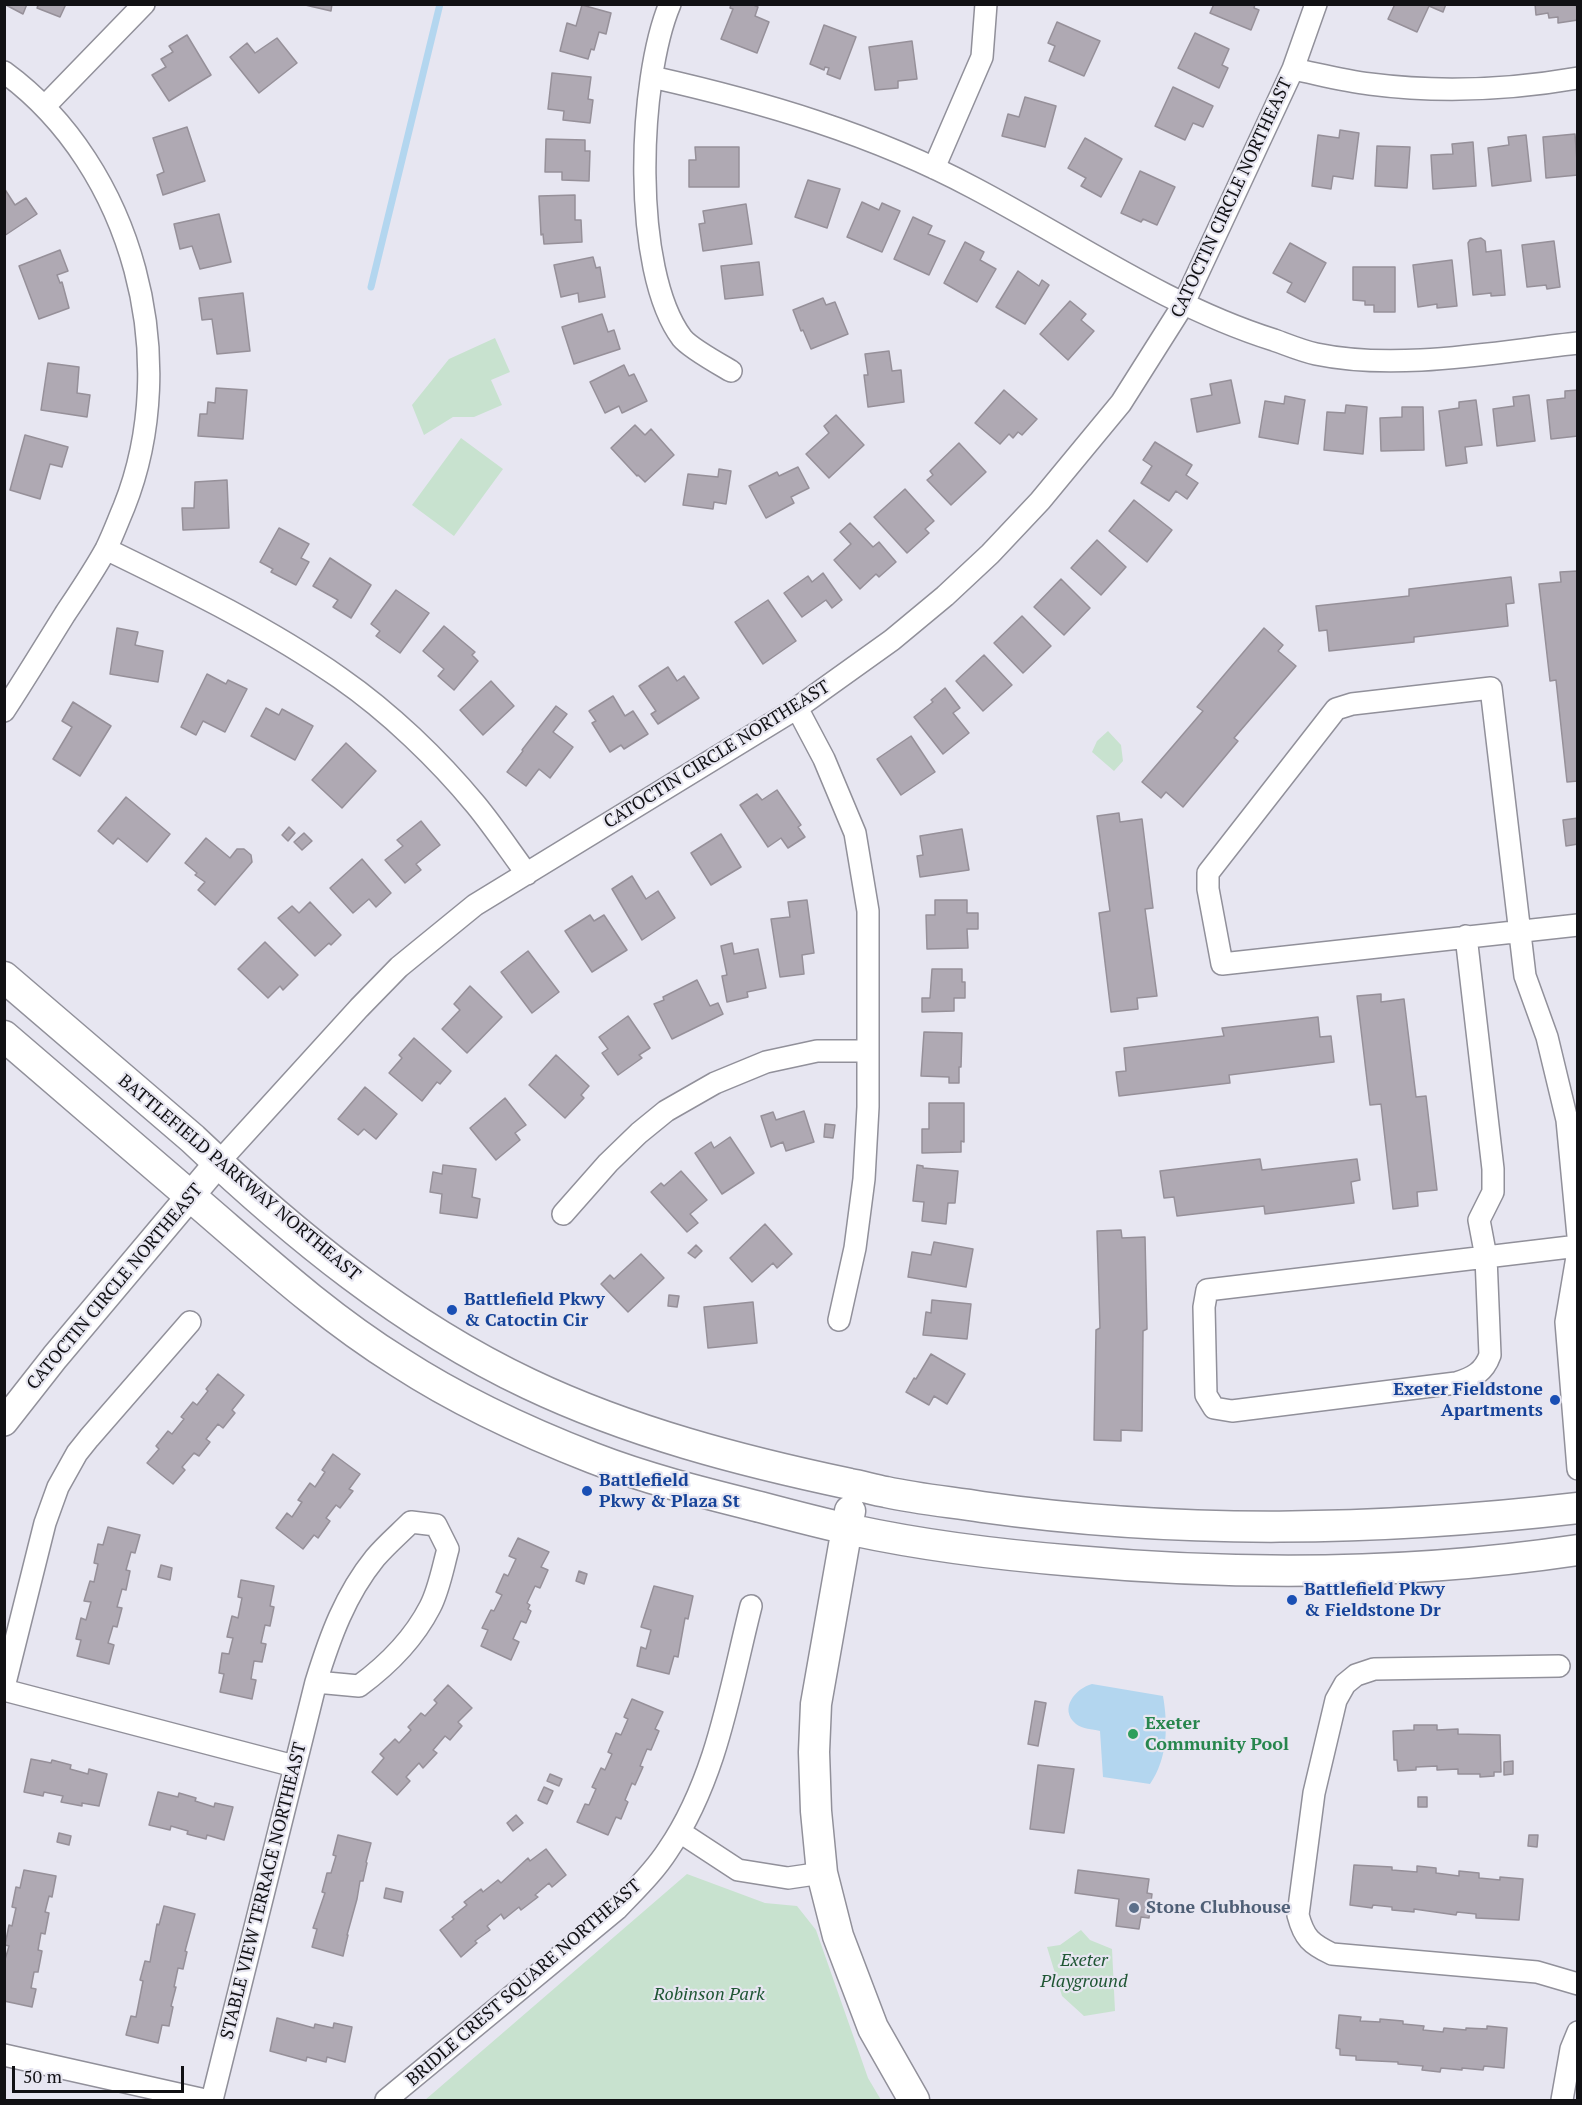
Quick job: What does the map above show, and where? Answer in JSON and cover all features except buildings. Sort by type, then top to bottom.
[{"type":"main road","name":"BATTLEFIELD PARKWAY NORTHEAST","points":[[4,976],[218,1163],[355,1278],[424,1325],[475,1356],[531,1385],[613,1418],[693,1445],[791,1472],[885,1492],[1055,1517],[1176,1526],[1320,1527],[1578,1508]]},
{"type":"main road","points":[[4,1036],[261,1260],[357,1335],[401,1364],[516,1426],[594,1459],[693,1490],[847,1529],[1020,1556],[1155,1569],[1257,1572],[1351,1571],[1474,1564],[1578,1550]]},
{"type":"main road","points":[[854,1485],[816,1704],[814,1752],[816,1811],[822,1873],[838,1936],[873,2028],[914,2100]]},
{"type":"street","points":[[45,106],[144,4]]},
{"type":"street","points":[[670,4],[658,44],[652,77],[644,152],[646,229],[662,300],[683,339],[731,371]]},
{"type":"street","points":[[934,168],[982,57],[986,4]]},
{"type":"street","name":"CATOCTIN CIRCLE NORTHEAST","points":[[4,1422],[55,1357],[218,1163],[399,967],[475,905],[797,708],[892,640],[945,596],[997,547],[1080,454],[1120,403],[1183,305],[1293,69],[1316,4]]},
{"type":"street","points":[[1293,69],[1369,84],[1418,88],[1498,87],[1578,78]]},
{"type":"street","points":[[4,72],[45,106],[69,135],[109,199],[129,254],[144,310],[148,352],[148,396],[143,435],[136,470],[125,505],[106,549],[4,711]]},
{"type":"street","points":[[652,77],[736,96],[798,114],[934,168],[974,187],[1183,305],[1239,329],[1314,354],[1388,360],[1451,357],[1578,343]]},
{"type":"street","points":[[106,549],[215,603],[342,679],[418,744],[475,805],[527,874]]},
{"type":"street","points":[[1578,925],[1520,932],[1466,936],[1222,964],[1208,889],[1208,873],[1335,709],[1352,704],[1491,688],[1520,932],[1525,976],[1547,1037],[1572,1119],[1578,1236]]},
{"type":"street","points":[[797,708],[824,759],[855,833],[868,911],[868,1107],[864,1179],[855,1248],[839,1320]]},
{"type":"street","points":[[1466,936],[1493,1169],[1493,1192],[1479,1221],[1486,1257],[1490,1355],[1487,1365],[1474,1377],[1456,1383],[1232,1411],[1214,1408],[1206,1395],[1204,1307],[1207,1290],[1486,1257],[1578,1246]]},
{"type":"street","points":[[563,1214],[608,1163],[639,1133],[666,1111],[715,1083],[766,1062],[817,1051],[868,1051]]},
{"type":"street","points":[[1578,1251],[1566,1322],[1578,1469]]},
{"type":"street","points":[[190,1322],[89,1438],[77,1453],[58,1487],[45,1523],[4,1688],[294,1766]]},
{"type":"street","name":"STABLE VIEW TERRACE NORTHEAST","points":[[212,2100],[294,1766],[316,1682],[330,1636],[349,1594],[376,1558],[411,1522],[436,1525],[448,1549],[431,1605],[404,1648],[385,1667],[359,1686],[316,1682]]},
{"type":"street","name":"BRIDLE CREST SQUARE NORTHEAST","points":[[386,2100],[616,1909],[644,1881],[667,1852],[680,1832],[705,1781],[751,1606]]},
{"type":"street","points":[[1559,1666],[1374,1669],[1356,1675],[1345,1684],[1336,1700],[1314,1793],[1298,1915],[1302,1931],[1314,1945],[1332,1954],[1537,1972],[1578,1984]]},
{"type":"street","points":[[680,1832],[738,1870],[788,1878],[822,1873]]},
{"type":"street","points":[[1563,2100],[1571,2049],[1578,2032]]},
{"type":"street","points":[[4,2055],[205,2100]]},
{"type":"green space","points":[[495,338],[510,372],[491,380],[502,405],[474,417],[453,417],[424,435],[412,405],[449,359]]},
{"type":"green space","points":[[461,438],[503,469],[454,536],[412,505]]},
{"type":"green space","points":[[1108,731],[1121,745],[1123,761],[1114,771],[1092,752],[1097,741]]},
{"type":"green space","name":"Robinson Park","points":[[687,1874],[765,1903],[797,1906],[816,1930],[868,2078],[881,2100],[425,2100]]},
{"type":"green space","name":"Exeter Playground","points":[[1081,1930],[1090,1940],[1112,1949],[1115,2011],[1084,2016],[1062,1996],[1047,1947],[1060,1945]]},
{"type":"water","name":"Exeter Community Pool","points":[[1092,1684],[1163,1696],[1166,1718],[1165,1741],[1160,1763],[1150,1784],[1103,1777],[1100,1731],[1079,1726],[1071,1718],[1069,1712],[1071,1700],[1075,1694]]},
{"type":"waterway","points":[[371,287],[440,4]]},
{"type":"place","name":"Battlefield Pkwy & Catoctin Cir","points":[[452,1310]]},
{"type":"place","name":"Exeter Fieldstone Apartments","points":[[1555,1400]]},
{"type":"place","name":"Battlefield Pkwy & Plaza St","points":[[587,1491]]},
{"type":"place","name":"Battlefield Pkwy & Fieldstone Dr","points":[[1292,1600]]},
{"type":"place","name":"Exeter Community Pool","points":[[1133,1734]]},
{"type":"place","name":"Stone Clubhouse","points":[[1134,1908]]}]
